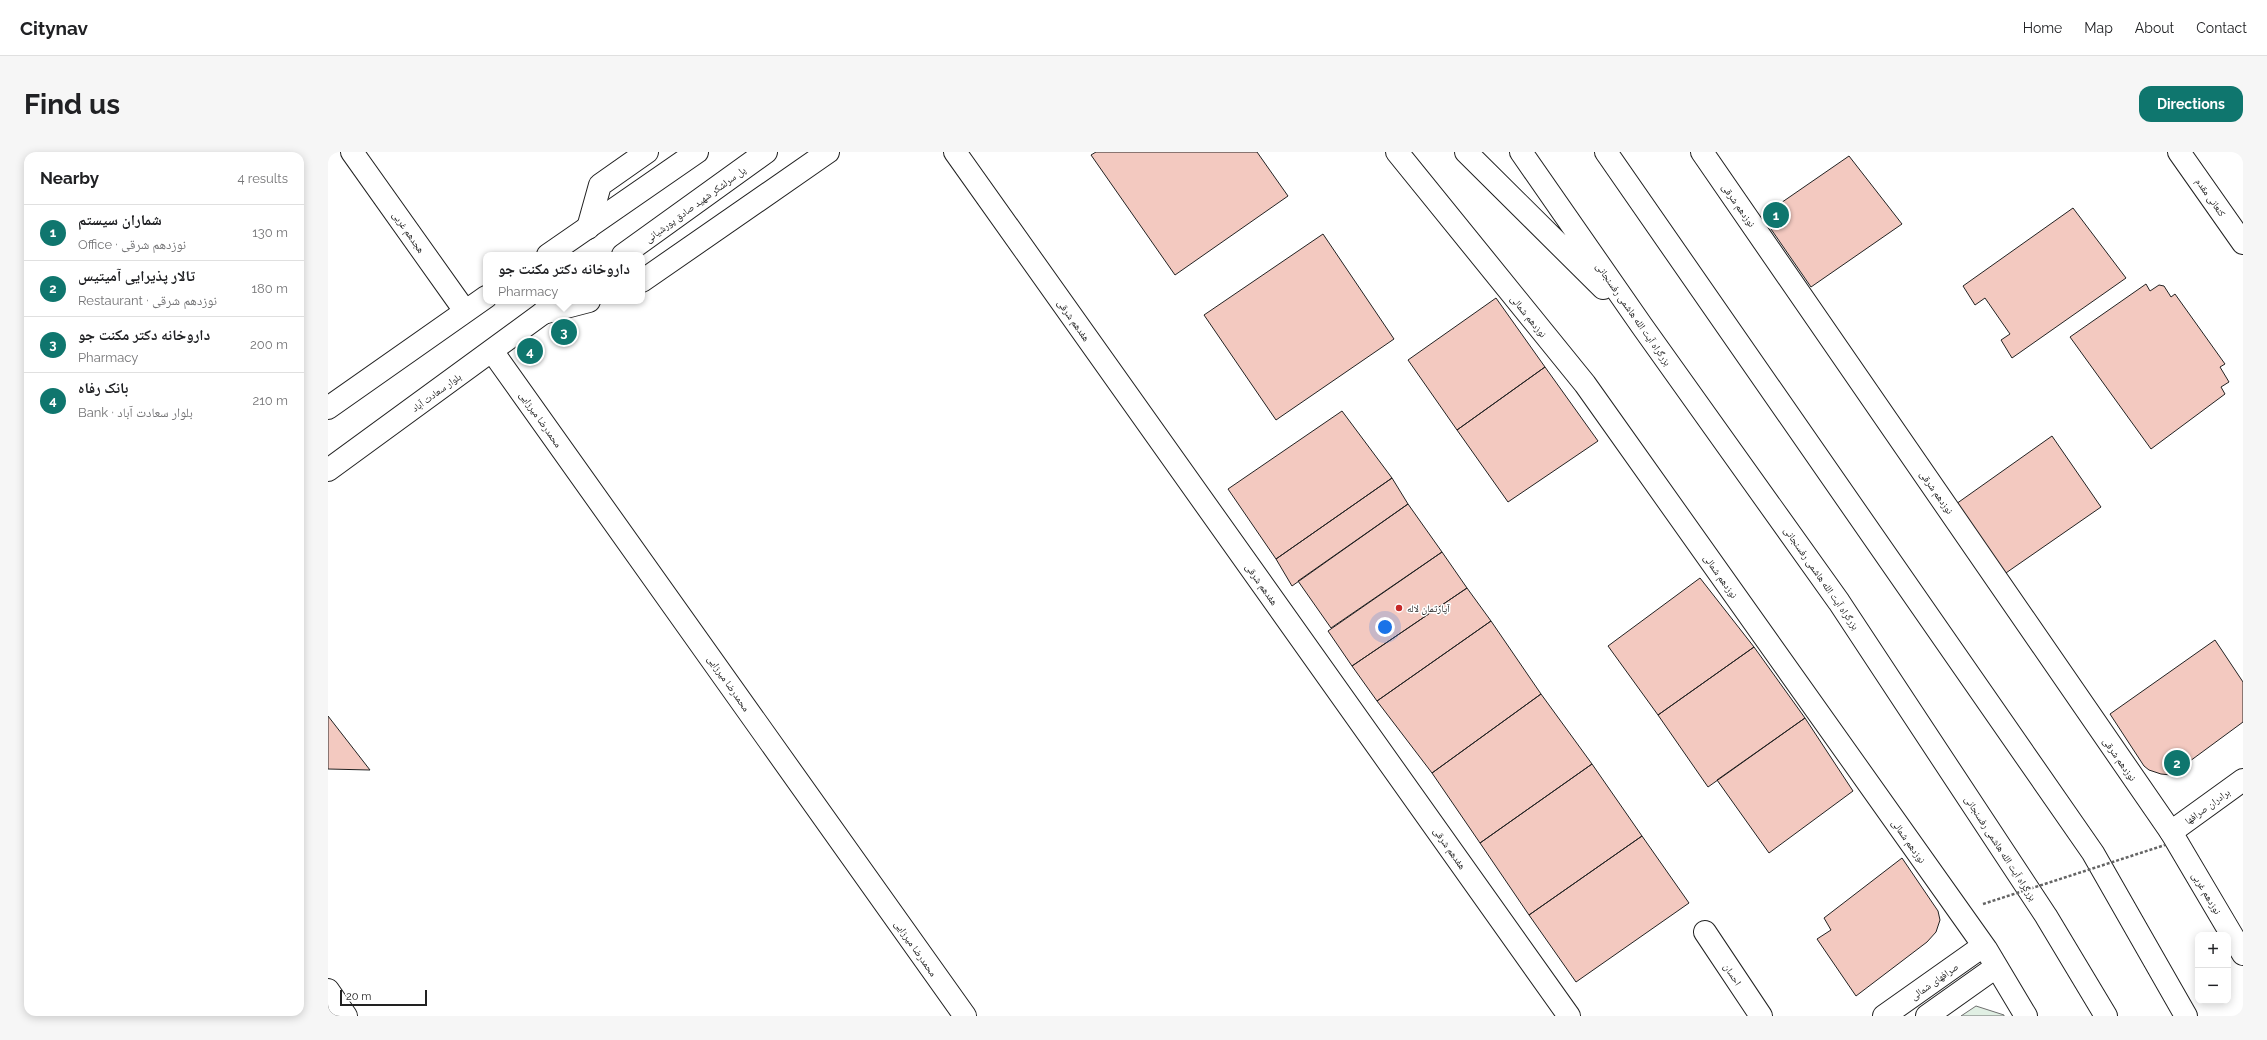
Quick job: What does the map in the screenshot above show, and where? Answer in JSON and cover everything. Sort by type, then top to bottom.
[{"type":"main road","name":"هجدهم غربی","points":[[352,152],[465,312]]},
{"type":"main road","points":[[588,228],[600,185],[647,152]]},
{"type":"main road","points":[[552,252],[697,152]]},
{"type":"main road","name":"پل سرلشکر شهید صادق پورشیانی","points":[[627,252],[766,152]]},
{"type":"main road","points":[[645,279],[828,152]]},
{"type":"main road","name":"هفدهم شرقی","points":[[955,152],[1569,1016]]},
{"type":"main road","name":"نوزدهم شمالی","points":[[1397,152],[1585,384],[1983,946],[2026,1016]]},
{"type":"main road","points":[[1466,152],[1642,326]]},
{"type":"main road","name":"بزرگراه آیت الله هاشمی رفسنجانی","points":[[1521,152],[1642,326],[1840,602],[2046,916],[2106,1016]]},
{"type":"main road","points":[[1606,152],[2093,853],[2186,1016]]},
{"type":"main road","points":[[1623,152],[1657,225]]},
{"type":"main road","name":"نوزدهم شرقی","points":[[1702,152],[2168,839]]},
{"type":"main road","name":"کنعانی مقدم","points":[[2179,152],[2243,242]]},
{"type":"main road","points":[[328,408],[483,299]]},
{"type":"main road","points":[[551,307],[570,304]]},
{"type":"main road","name":"بلوار سعادت آباد","points":[[328,470],[551,307]]},
{"type":"main road","name":"محمدرضا میرزایی","points":[[492,351],[965,1016]]},
{"type":"main road","name":"برادران صرافها","points":[[2168,839],[2243,780]]},
{"type":"main road","name":"نوزدهم غربی","points":[[2168,839],[2243,954]]},
{"type":"main road","name":"احسان","points":[[1705,932],[1761,1016]]},
{"type":"main road","name":"صرافهای شمالی","points":[[1884,1016],[1983,946]]},
{"type":"main road","points":[[1927,1016],[1996,967]]},
{"type":"main road","points":[[328,990],[346,1016]]},
{"type":"path","points":[[1983,904],[2168,839]]},
{"type":"green space","points":[[1976,1006],[2004,1015],[2004,1016],[1961,1016]]},
{"type":"building","points":[[1096,152],[1257,152],[1288,196],[1175,275],[1091,155]]},
{"type":"building","points":[[1849,156],[1902,224],[1811,287],[1762,216]]},
{"type":"building","points":[[2073,208],[2126,278],[2012,358],[2001,340],[2010,334],[1985,298],[1975,305],[1963,286]]},
{"type":"building","points":[[1323,234],[1394,339],[1276,420],[1204,315]]},
{"type":"building","points":[[2146,284],[2150,291],[2159,285],[2164,286],[2171,297],[2175,294],[2225,364],[2220,367],[2229,382],[2221,387],[2225,394],[2151,449],[2070,337]]},
{"type":"building","points":[[1496,298],[1545,367],[1457,430],[1408,360]]},
{"type":"building","points":[[1545,367],[1598,441],[1508,502],[1457,430]]},
{"type":"building","points":[[1342,411],[1392,478],[1276,559],[1228,489]]},
{"type":"building","points":[[2052,436],[2101,507],[2003,575],[1956,504]]},
{"type":"building","points":[[1392,478],[1408,504],[1292,586],[1276,559]]},
{"type":"building","points":[[1408,504],[1442,552],[1331,628],[1298,581]]},
{"type":"building","name":"آپارتمان لاله","points":[[1442,552],[1467,588],[1352,666],[1328,631]]},
{"type":"building","points":[[1700,578],[1754,647],[1658,715],[1608,646]]},
{"type":"building","points":[[1467,588],[1491,621],[1377,701],[1352,666]]},
{"type":"building","points":[[1491,621],[1541,694],[1432,773],[1377,701]]},
{"type":"building","points":[[2215,640],[2243,682],[2243,722],[2171,775],[2161,774],[2149,770],[2144,766],[2110,714]]},
{"type":"building","points":[[1754,647],[1805,718],[1708,787],[1658,715]]},
{"type":"building","points":[[1541,694],[1592,764],[1480,843],[1432,773]]},
{"type":"building","points":[[328,716],[370,770],[328,769]]},
{"type":"building","points":[[1805,718],[1853,791],[1769,853],[1717,780]]},
{"type":"building","points":[[1592,764],[1642,836],[1529,915],[1480,843]]},
{"type":"building","points":[[1642,836],[1689,903],[1576,982],[1529,915]]},
{"type":"building","points":[[1902,858],[1938,911],[1940,920],[1936,932],[1927,942],[1856,996],[1817,939],[1831,930],[1824,918]]},
{"type":"place","name":"شماران سیستم","points":[[1776,215]]},
{"type":"place","name":"داروخانه دکتر مکنت جو","points":[[564,332]]},
{"type":"place","name":"بانک رفاه","points":[[530,351]]},
{"type":"place","name":"آپارتمان لاله","points":[[1399,608]]},
{"type":"place","name":"تالار پذیرایی آمیتیس","points":[[2177,763]]}]
